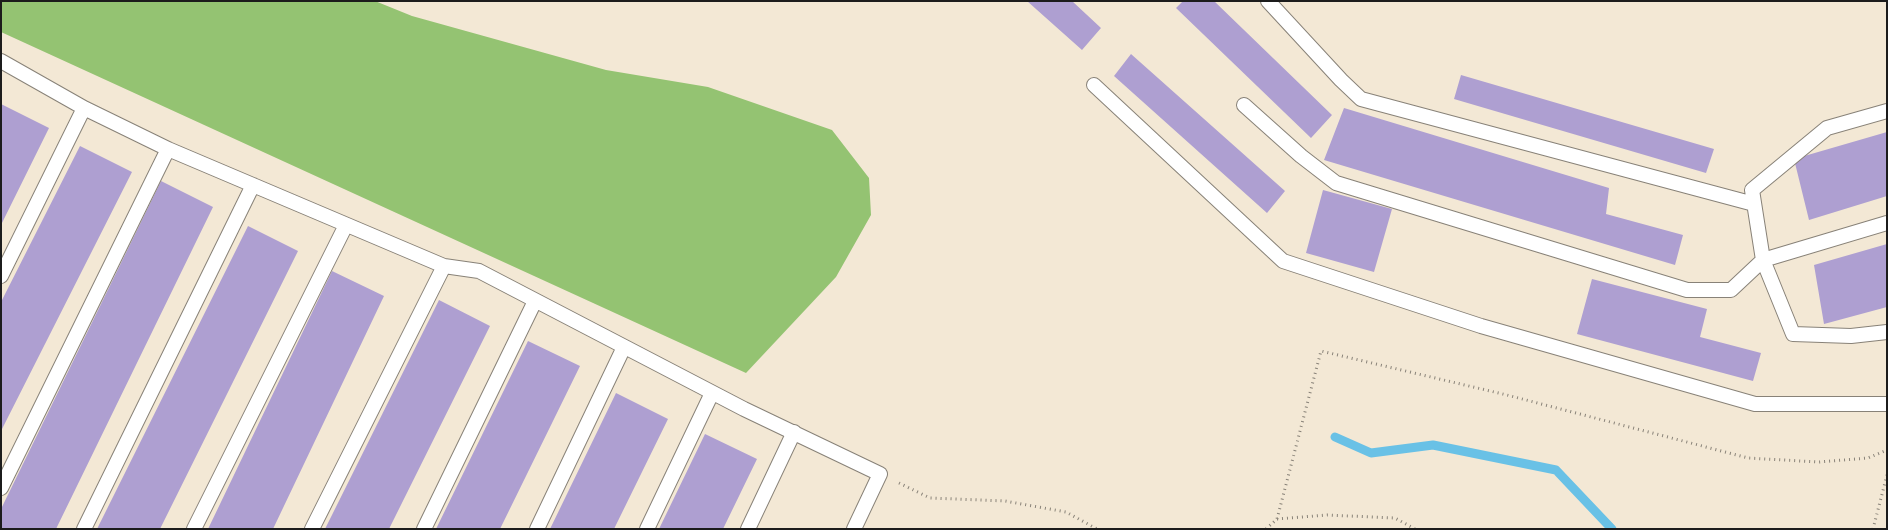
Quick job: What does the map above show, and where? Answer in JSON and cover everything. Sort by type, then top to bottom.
[{"type":"lane","points":[[1268,1],[1361,99],[1754,204]]},
{"type":"lane","points":[[3,66],[84,108],[168,148],[253,185],[444,266],[479,272],[712,393],[880,474],[854,529]]},
{"type":"lane","points":[[1094,85],[1282,261],[1482,326],[1754,404],[1887,404]]},
{"type":"lane","points":[[1244,104],[1301,156],[1336,183],[1687,290],[1731,290],[1763,260],[1887,223]]},
{"type":"lane","points":[[1,276],[84,108]]},
{"type":"lane","points":[[1887,111],[1827,128],[1752,190],[1763,260],[1793,334],[1851,336],[1887,332]]},
{"type":"lane","points":[[1,488],[168,148]]},
{"type":"lane","points":[[84,529],[253,185]]},
{"type":"lane","points":[[194,529],[346,225]]},
{"type":"lane","points":[[312,529],[444,266]]},
{"type":"lane","points":[[424,529],[535,301]]},
{"type":"lane","points":[[537,529],[624,347]]},
{"type":"lane","points":[[647,529],[712,393]]},
{"type":"lane","points":[[748,529],[794,432]]},
{"type":"path","points":[[1266,529],[1277,519],[1321,351],[1507,394],[1748,458],[1819,462],[1868,458],[1887,450]]},
{"type":"path","points":[[880,474],[930,498],[1005,501],[1066,512],[1097,529]]},
{"type":"path","points":[[1873,529],[1887,475]]},
{"type":"path","points":[[1277,519],[1327,515],[1396,518],[1415,529]]},
{"type":"green space","points":[[1,1],[375,1],[412,16],[606,70],[708,87],[832,130],[869,178],[871,215],[836,277],[746,373],[1,32]]},
{"type":"building","points":[[1027,1],[1072,1],[1101,28],[1082,50]]},
{"type":"building","points":[[1183,1],[1214,1],[1332,115],[1311,138],[1176,8]]},
{"type":"building","points":[[1131,54],[1285,191],[1267,213],[1114,76]]},
{"type":"building","points":[[1461,75],[1714,149],[1706,173],[1454,99]]},
{"type":"building","points":[[1,104],[49,128],[1,225]]},
{"type":"building","points":[[1344,108],[1609,188],[1606,214],[1683,235],[1675,265],[1324,160]]},
{"type":"building","points":[[1887,132],[1887,196],[1809,220],[1794,159]]},
{"type":"building","points":[[80,146],[132,172],[1,431],[1,302]]},
{"type":"building","points":[[161,181],[213,207],[56,529],[1,529],[1,509]]},
{"type":"building","points":[[1323,190],[1392,209],[1374,272],[1306,253]]},
{"type":"building","points":[[248,226],[298,251],[160,529],[97,529]]},
{"type":"building","points":[[1887,244],[1887,307],[1824,324],[1814,265]]},
{"type":"building","points":[[332,271],[384,296],[273,529],[208,529]]},
{"type":"building","points":[[1592,279],[1707,309],[1700,337],[1761,353],[1753,381],[1577,334]]},
{"type":"building","points":[[439,300],[490,326],[389,529],[325,529]]},
{"type":"building","points":[[528,341],[580,366],[500,529],[436,529]]},
{"type":"building","points":[[616,393],[668,419],[614,529],[550,529]]},
{"type":"building","points":[[705,434],[757,459],[723,529],[659,529]]},
{"type":"waterway","points":[[1335,437],[1371,453],[1433,445],[1556,470],[1612,529]]}]
